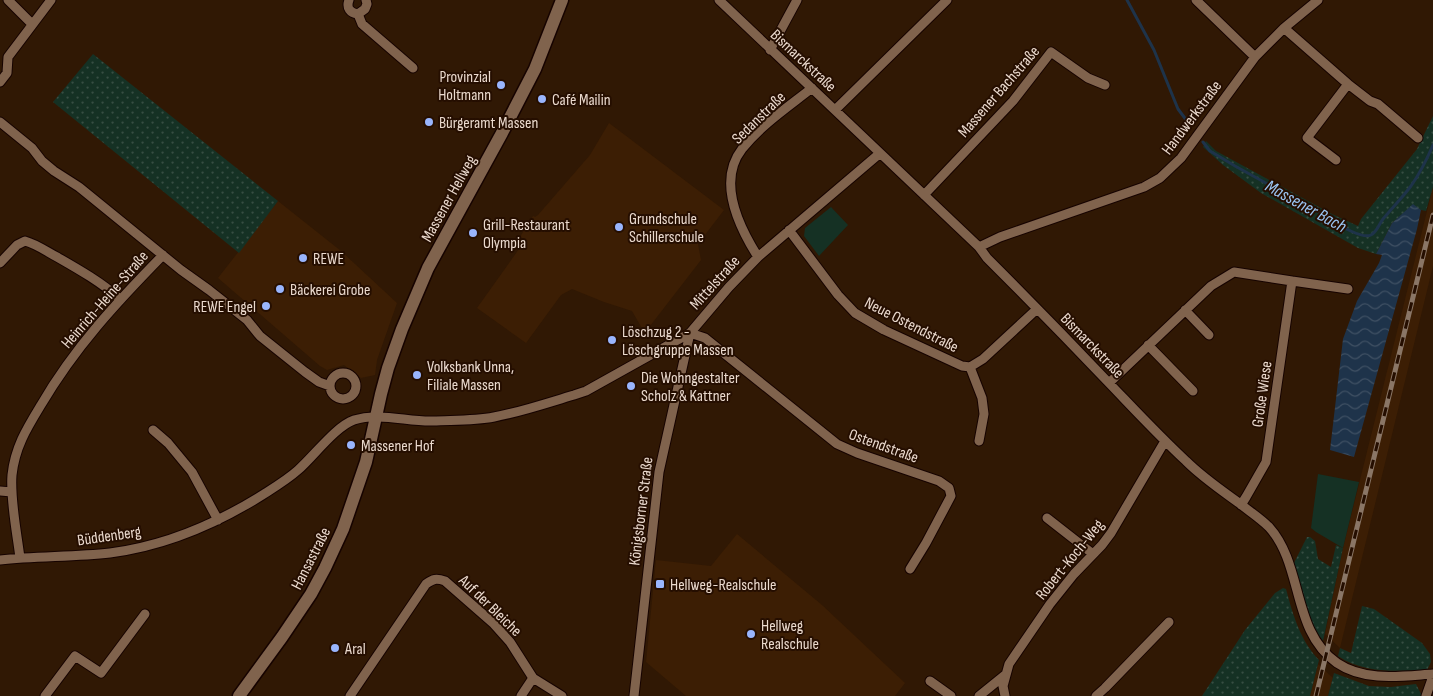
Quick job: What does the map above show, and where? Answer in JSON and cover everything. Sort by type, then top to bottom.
[{"type":"main road","name":"Massener Hellweg","points":[[375,417],[388,368],[428,268],[536,69],[562,0]]},
{"type":"main road","name":"Hansastraße","points":[[239,696],[311,594],[325,568],[343,529],[361,478],[375,417]]},
{"type":"street","points":[[8,0],[32,24]]},
{"type":"street","points":[[0,82],[7,73],[8,57],[51,0]]},
{"type":"street","points":[[348,0],[350,10],[358,14],[362,24],[413,68]]},
{"type":"street","points":[[358,14],[365,9],[366,0]]},
{"type":"street","name":"Bismarckstraße","points":[[719,0],[979,247],[987,258],[1165,442],[1188,464],[1269,527],[1288,559],[1309,630],[1329,656],[1344,667],[1368,675],[1398,677],[1433,675]]},
{"type":"street","points":[[770,50],[797,0]]},
{"type":"street","points":[[835,110],[947,0]]},
{"type":"street","points":[[1196,0],[1255,57]]},
{"type":"street","name":"Handwerkstraße","points":[[979,247],[1000,237],[1144,187],[1160,178],[1181,158],[1255,57],[1284,28],[1318,0]]},
{"type":"street","points":[[1284,28],[1348,84],[1370,101],[1378,104],[1418,138]]},
{"type":"street","name":"Massener Bachstraße","points":[[924,196],[1013,101],[1051,52],[1088,78],[1105,85]]},
{"type":"street","points":[[1336,160],[1307,138],[1348,84]]},
{"type":"street","name":"Sedanstraße","points":[[758,257],[749,243],[731,198],[731,174],[741,150],[766,125],[812,88]]},
{"type":"street","name":"Heinrich-Heine-Straße","points":[[0,122],[32,148],[42,161],[54,171],[79,187],[162,255],[247,320],[260,336],[318,382],[330,386]]},
{"type":"street","name":"Mittelstraße","points":[[375,417],[422,422],[492,418],[586,391],[690,332],[758,257],[880,154]]},
{"type":"street","name":"Neue Ostendstraße","points":[[789,230],[838,295],[855,313],[884,330],[962,366],[970,367],[983,359],[1037,309]]},
{"type":"street","points":[[0,263],[17,245],[24,241],[33,243],[111,290],[120,298]]},
{"type":"street","name":"Heinrich-Heine-Straße","points":[[20,558],[12,492],[12,475],[16,454],[23,436],[62,371],[90,332],[162,255]]},
{"type":"street","points":[[1109,383],[1211,286],[1234,272],[1348,289]]},
{"type":"street","name":"Große Wiese","points":[[1240,504],[1266,462],[1292,280]]},
{"type":"street","points":[[1185,310],[1209,336]]},
{"type":"street","name":"Ostendstraße","points":[[690,332],[705,338],[837,444],[857,453],[939,481],[949,488],[951,496],[910,569]]},
{"type":"street","name":"Königsborner Straße","points":[[634,696],[659,472],[690,332]]},
{"type":"street","points":[[1148,345],[1193,391]]},
{"type":"street","name":"Neue Ostendstraße","points":[[970,367],[982,398],[984,414],[979,441]]},
{"type":"street","name":"Büddenberg","points":[[0,560],[110,553],[172,538],[218,520],[265,494],[296,472],[349,422],[375,417]]},
{"type":"street","points":[[153,430],[168,443],[192,472],[218,520]]},
{"type":"street","name":"Robert-Koch-Weg","points":[[1005,676],[1010,664],[1050,604],[1111,533],[1165,442]]},
{"type":"street","points":[[0,491],[12,492]]},
{"type":"street","points":[[1047,518],[1093,554]]},
{"type":"street","name":"Auf der Bleiche","points":[[350,696],[426,584],[438,578],[445,581],[494,624],[510,642],[533,678],[562,696]]},
{"type":"street","points":[[45,696],[75,656],[101,673],[145,614]]},
{"type":"street","points":[[1096,696],[1169,622]]},
{"type":"street","points":[[1426,696],[1433,675]]},
{"type":"street","points":[[979,696],[1005,676]]},
{"type":"street","points":[[1005,676],[1003,686],[1006,696]]},
{"type":"street","points":[[521,696],[533,678]]},
{"type":"street","points":[[930,680],[951,696]]},
{"type":"shaded area","name":"Grundschule Schillerschule","points":[[609,123],[724,210],[698,244],[701,260],[650,326],[643,330],[632,311],[572,289],[561,295],[526,343],[477,308],[524,242],[524,239],[520,237],[533,216],[538,215],[590,155]]},
{"type":"shaded area","points":[[1433,187],[1433,266],[1340,648],[1325,634],[1343,548]]},
{"type":"shaded area","points":[[278,201],[341,251],[397,303],[377,360],[375,375],[361,378],[344,365],[327,370],[320,366],[218,278]]},
{"type":"shaded area","name":"Hellweg Realschule","points":[[737,534],[822,605],[905,683],[895,696],[686,696],[646,662],[656,560],[711,566]]},
{"type":"shaded area","points":[[1318,664],[1333,678],[1328,696],[1310,696]]},
{"type":"green space","points":[[93,54],[278,201],[239,253],[53,102]]},
{"type":"green space","points":[[1433,116],[1433,187],[1426,211],[1413,205],[1392,223],[1376,254],[1358,248],[1261,193],[1223,165],[1203,147],[1206,141],[1216,151],[1332,214],[1358,226],[1361,219],[1417,149]]},
{"type":"green space","points":[[831,207],[848,225],[819,256],[804,236],[805,228]]},
{"type":"green space","points":[[1318,474],[1359,482],[1343,548],[1311,528]]},
{"type":"green space","points":[[1307,537],[1315,541],[1318,559],[1331,567],[1336,545],[1343,548],[1323,641],[1308,614],[1294,563]]},
{"type":"green space","points":[[1283,588],[1286,589],[1302,636],[1319,660],[1310,696],[1202,696],[1245,630],[1275,593]]},
{"type":"green space","points":[[1362,606],[1374,609],[1422,643],[1430,654],[1431,662],[1427,670],[1393,671],[1370,669],[1348,662],[1338,656],[1340,648],[1351,653]]},
{"type":"green space","points":[[1334,673],[1369,686],[1391,687],[1416,684],[1422,696],[1328,696]]},
{"type":"water","points":[[1413,204],[1421,210],[1417,229],[1354,457],[1330,450],[1343,339],[1357,301],[1379,263],[1382,255],[1376,254],[1392,223]]},
{"type":"waterway","name":"Massener Bach","points":[[1127,0],[1154,50],[1178,109],[1190,125]]},
{"type":"waterway","name":"Massener Bach","points":[[1203,142],[1210,151],[1235,166],[1340,225],[1357,234],[1367,236],[1375,232],[1383,219],[1411,186],[1433,145]]},
{"type":"railway","points":[[1316,696],[1433,215]]},
{"type":"place","name":"Provinzial Holtmann","points":[[501,85]]},
{"type":"place","name":"Café Mailin","points":[[542,99]]},
{"type":"place","name":"Bürgeramt Massen","points":[[429,122]]},
{"type":"place","name":"Grundschule Schillerschule","points":[[619,227]]},
{"type":"place","name":"Grill-Restaurant Olympia","points":[[473,233]]},
{"type":"place","name":"REWE","points":[[303,258]]},
{"type":"place","name":"Bäckerei Grobe","points":[[280,289]]},
{"type":"place","name":"REWE Engel","points":[[266,306]]},
{"type":"place","name":"Löschzug 2 - Löschgruppe Massen","points":[[612,340]]},
{"type":"place","name":"Volksbank Unna, Filiale Massen","points":[[417,375]]},
{"type":"place","name":"Die Wohngestalter Scholz & Kattner","points":[[631,386]]},
{"type":"place","name":"Massener Hof","points":[[351,445]]},
{"type":"place","name":"Hellweg-Realschule","points":[[660,584]]},
{"type":"place","name":"Hellweg Realschule","points":[[751,634]]},
{"type":"place","name":"Aral","points":[[335,648]]}]
